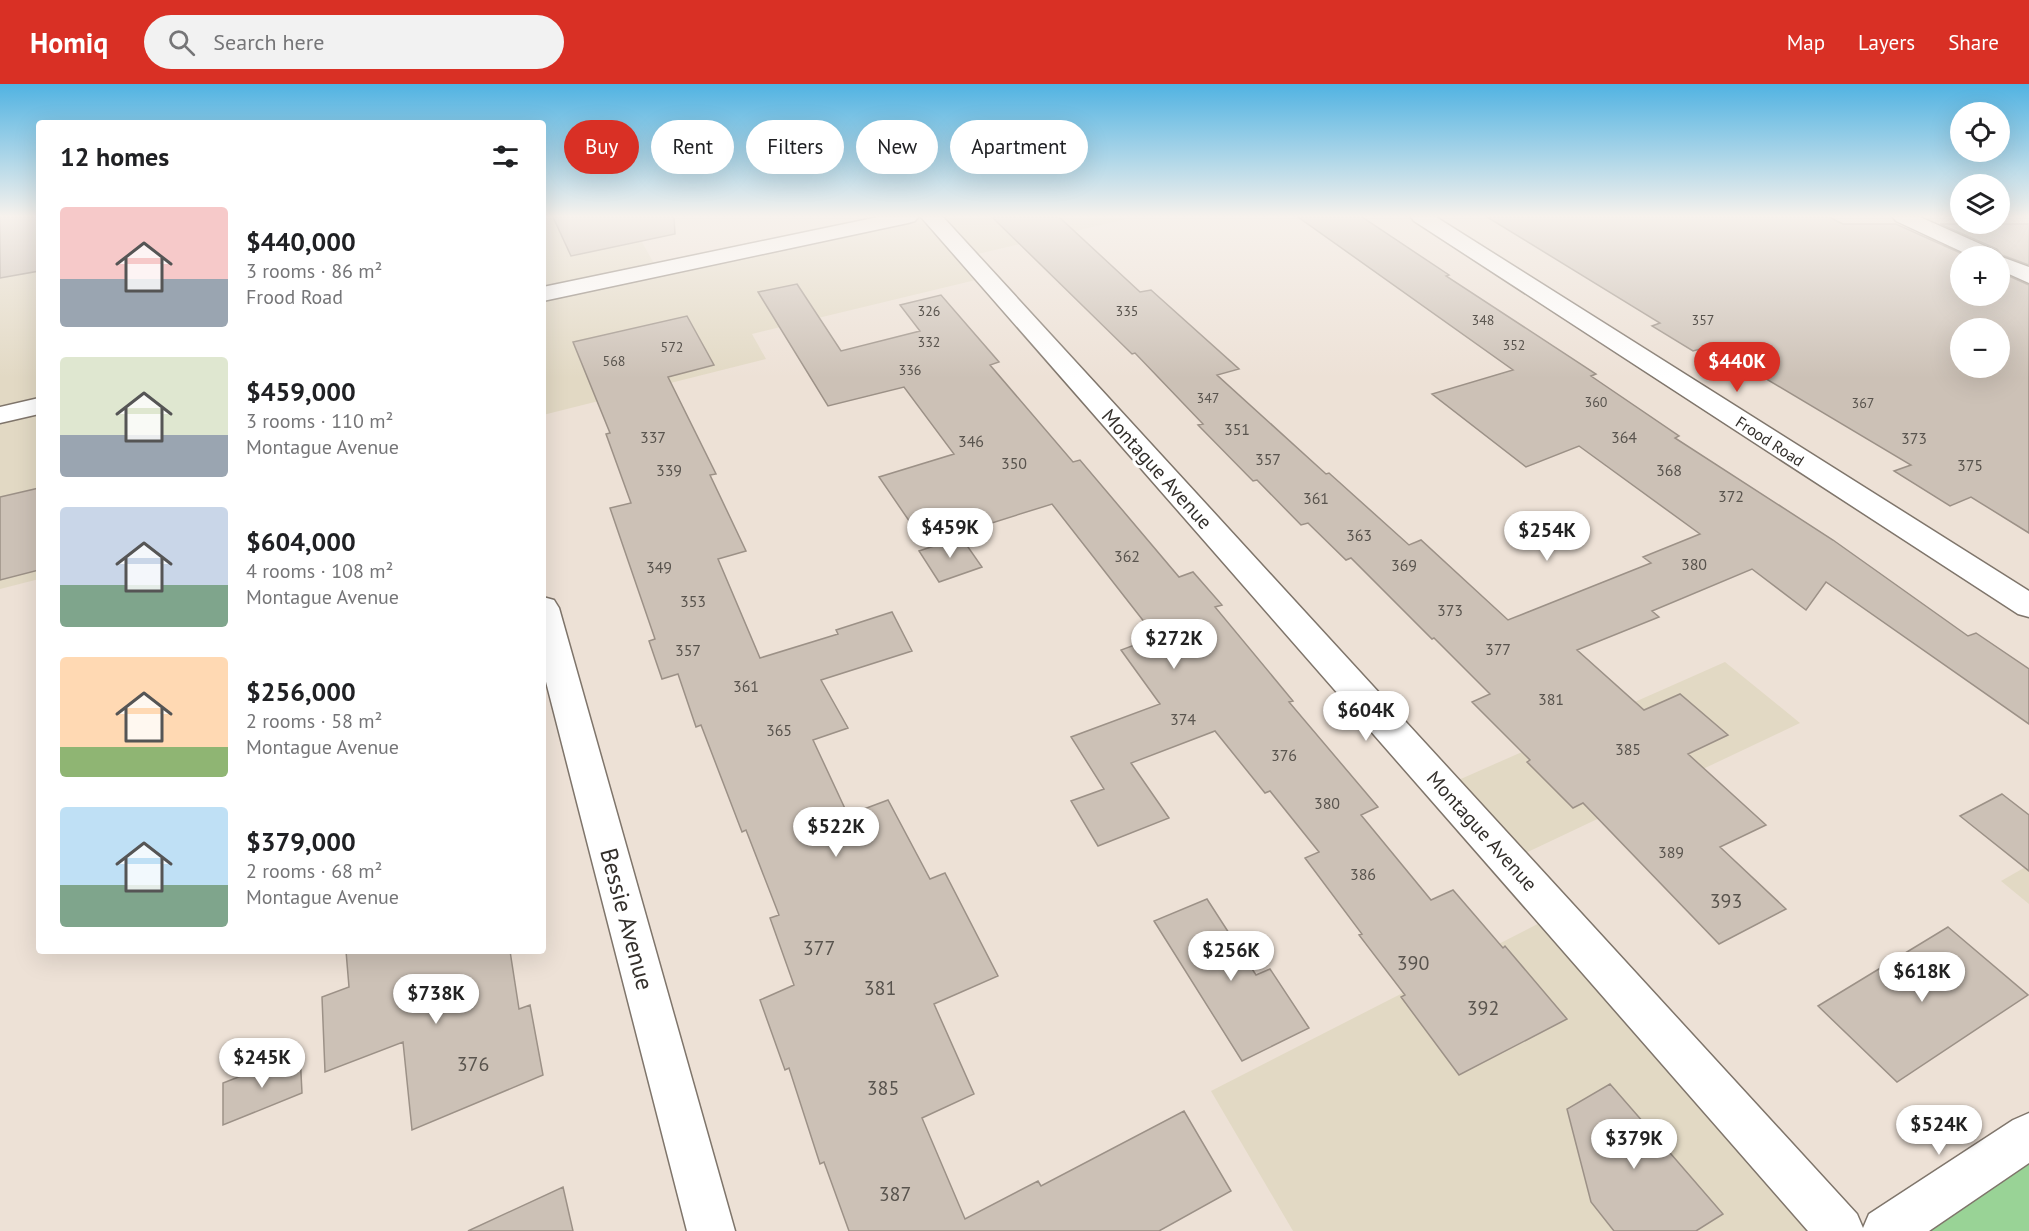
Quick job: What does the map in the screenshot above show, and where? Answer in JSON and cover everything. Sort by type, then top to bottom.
[{"type":"street","points":[[546,293],[655,271]]},
{"type":"street","name":"Montague Avenue","points":[[979,271],[1840,1231]]},
{"type":"street","name":"Frood Road","points":[[1504,271],[2029,606]]},
{"type":"street","points":[[0,415],[36,407]]},
{"type":"street","name":"Bessie Avenue","points":[[546,619],[711,1231]]},
{"type":"street","points":[[1886,1231],[2029,1136]]},
{"type":"shaded area","points":[[0,271],[36,271],[36,580],[0,589]]},
{"type":"shaded area","points":[[546,271],[982,271],[988,277],[752,334],[766,359],[546,414]]},
{"type":"shaded area","points":[[1725,662],[1800,723],[1511,860],[1445,786]]},
{"type":"shaded area","points":[[2029,865],[2029,904],[2001,881]]},
{"type":"shaded area","points":[[1559,913],[1846,1231],[1293,1231],[1211,1091]]},
{"type":"green space","points":[[2029,1129],[2029,1231],[1875,1231]]},
{"type":"building","points":[[0,271],[36,271],[36,272],[0,278]]},
{"type":"building","points":[[1047,271],[1117,271],[1140,292],[1151,290],[1239,369],[1217,375],[1326,474],[1329,473],[1409,545],[1421,540],[1508,620],[1651,563],[1643,557],[1700,534],[1579,446],[1526,467],[1432,394],[1513,370],[1373,271],[1442,271],[1449,275],[1446,276],[1596,374],[1591,376],[1679,436],[1675,438],[1833,540],[1968,636],[1976,633],[2029,669],[2029,724],[1826,582],[1806,610],[1752,569],[1652,611],[1659,617],[1577,650],[1644,710],[1680,694],[1728,735],[1688,754],[1766,825],[1720,847],[1786,909],[1719,944],[1583,803],[1573,808],[1527,762],[1530,760],[1472,702],[1490,694],[1351,558],[1346,560],[1308,523],[1301,525],[1257,480],[1253,481],[1198,425],[1203,424],[1135,353],[1132,354]]},
{"type":"building","points":[[1574,271],[1950,271],[1950,306],[2010,306],[2010,276],[2029,285],[2029,533],[1971,497],[1950,506],[1894,471],[1911,465],[1711,346],[1693,351],[1652,326],[1660,323]]},
{"type":"building","points":[[797,284],[841,351],[920,331],[900,305],[941,295],[999,362],[990,365],[1073,462],[1080,460],[1179,577],[1193,572],[1222,605],[1215,607],[1293,701],[1289,702],[1378,807],[1361,815],[1431,900],[1453,890],[1503,948],[1505,946],[1567,1019],[1459,1075],[1401,997],[1405,995],[1359,935],[1362,934],[1305,858],[1319,852],[1270,791],[1265,793],[1215,731],[1131,763],[1169,818],[1098,846],[1071,801],[1104,789],[1071,737],[1160,704],[1121,650],[1156,637],[1052,504],[925,544],[879,477],[954,454],[904,387],[828,406],[758,292]]},
{"type":"building","points":[[687,316],[714,365],[668,377],[716,474],[710,475],[746,551],[718,559],[760,658],[838,634],[836,630],[892,612],[912,651],[821,680],[848,728],[813,740],[848,815],[888,800],[930,879],[945,873],[998,976],[934,1004],[974,1094],[922,1118],[965,1219],[1038,1181],[1041,1186],[1184,1111],[1231,1191],[1159,1231],[849,1231],[824,1162],[820,1164],[789,1068],[785,1070],[760,1000],[794,985],[770,918],[779,915],[746,830],[742,832],[701,725],[696,727],[678,674],[662,679],[649,641],[655,639],[610,508],[631,503],[606,434],[610,433],[573,342]]},
{"type":"building","points":[[36,489],[36,571],[0,580],[0,497]]},
{"type":"building","points":[[961,537],[982,567],[939,582],[919,551]]},
{"type":"building","points":[[2002,794],[2029,815],[2029,871],[1960,816]]},
{"type":"building","points":[[1207,899],[1256,975],[1270,969],[1309,1028],[1242,1061],[1154,921]]},
{"type":"building","points":[[1948,927],[2028,995],[1897,1082],[1818,1006]]},
{"type":"building","points":[[346,954],[510,954],[519,1009],[530,1005],[543,1075],[412,1130],[403,1042],[325,1072],[322,997],[349,987]]},
{"type":"building","points":[[300,1053],[302,1093],[223,1125],[223,1083]]},
{"type":"building","points":[[1610,1084],[1723,1214],[1696,1231],[1614,1231],[1591,1202],[1567,1109]]},
{"type":"building","points":[[563,1187],[573,1231],[468,1231]]}]
